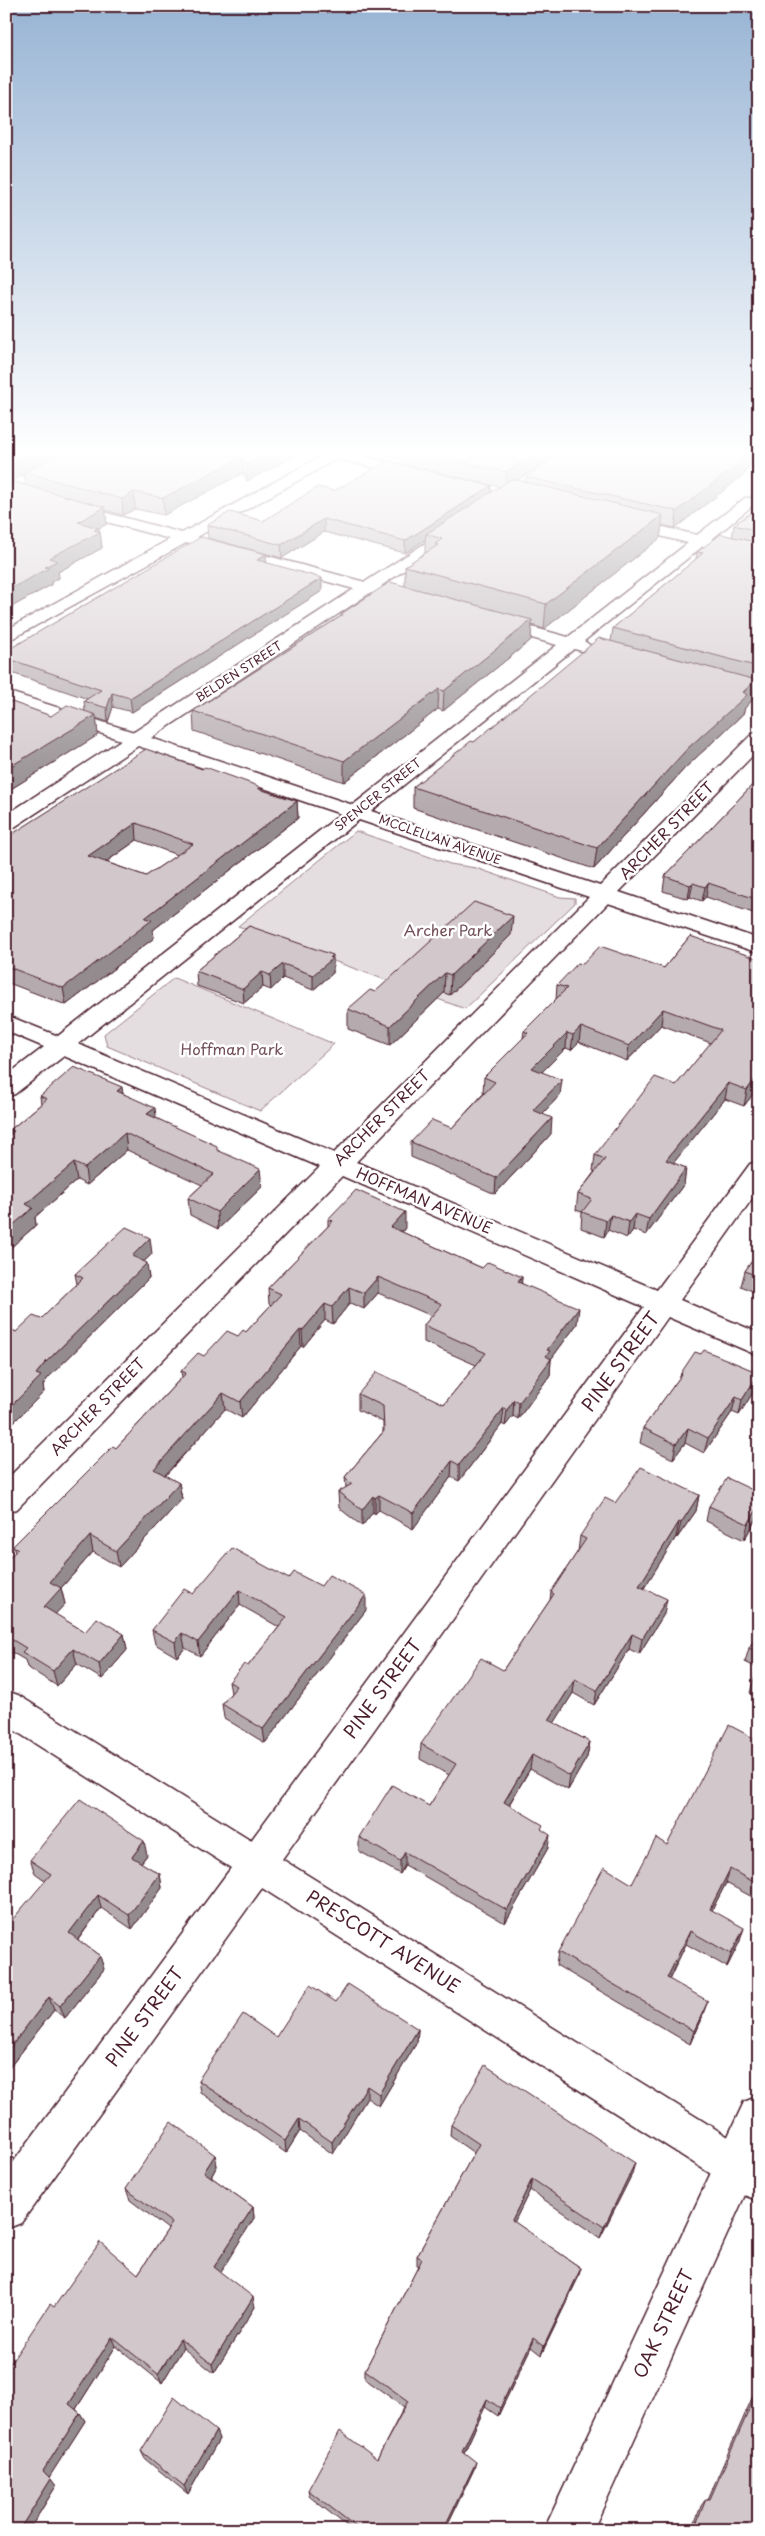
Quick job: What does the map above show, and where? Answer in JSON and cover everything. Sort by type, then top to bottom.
[{"type":"street","points":[[6,637],[121,572]]},
{"type":"street","points":[[309,572],[425,604]]},
{"type":"street","name":"BELDEN STREET","points":[[6,824],[391,572]]},
{"type":"street","name":"SPENCER STREET","points":[[6,1089],[657,572]]},
{"type":"street","points":[[482,619],[597,650]]},
{"type":"street","points":[[702,678],[759,694]]},
{"type":"street","name":"MCCLELLAN AVENUE","points":[[6,696],[759,946]]},
{"type":"street","name":"ARCHER STREET","points":[[6,1500],[759,738]]},
{"type":"street","name":"HOFFMAN AVENUE","points":[[6,1022],[759,1345]]},
{"type":"street","name":"PINE STREET","points":[[6,2208],[759,1170]]},
{"type":"street","name":"PRESCOTT AVENUE","points":[[6,1706],[748,2173]]},
{"type":"street","name":"OAK STREET","points":[[568,2530],[748,2173],[759,2117]]},
{"type":"green space","name":"Archer Park","points":[[356,831],[450,864],[476,868],[560,897],[575,898],[575,903],[465,1009],[238,926]]},
{"type":"green space","name":"Hoffman Park","points":[[174,978],[334,1044],[260,1111],[107,1046],[104,1034]]},
{"type":"building","points":[[6,572],[41,572],[6,591]]},
{"type":"building","points":[[141,572],[302,572],[322,578],[130,698],[112,693],[107,708],[84,701],[101,690],[6,658],[6,651]]},
{"type":"building","points":[[429,572],[588,572],[546,604]]},
{"type":"building","points":[[680,572],[759,572],[759,667],[613,628]]},
{"type":"building","points":[[390,582],[532,620],[444,691],[439,689],[344,761],[193,711],[343,615],[341,614]]},
{"type":"building","points":[[599,638],[756,680],[743,692],[747,695],[688,748],[597,848],[413,787],[471,741],[474,742]]},
{"type":"building","points":[[6,700],[51,716],[67,705],[96,715],[6,769]]},
{"type":"building","points":[[146,749],[202,769],[205,767],[258,786],[259,789],[297,801],[145,918],[152,920],[63,988],[6,966],[6,838]],"holes":[[[136,823],[193,844],[146,876],[88,856]]]},
{"type":"building","points":[[759,778],[759,900],[708,883],[705,887],[693,883],[690,885],[665,876]]},
{"type":"building","points":[[474,902],[513,916],[451,975],[445,973],[390,1026],[348,1009],[370,990],[375,992]]},
{"type":"building","points":[[249,926],[333,955],[330,958],[332,959],[313,975],[283,964],[270,975],[262,972],[243,989],[196,971]]},
{"type":"building","points":[[690,936],[759,959],[759,1074],[747,1090],[728,1083],[666,1160],[686,1168],[649,1219],[635,1214],[629,1222],[611,1215],[606,1221],[582,1212],[592,1199],[578,1194],[605,1159],[595,1155],[655,1077],[676,1085],[721,1030],[663,1009],[629,1046],[581,1027],[573,1035],[567,1033],[532,1068],[562,1080],[533,1110],[552,1118],[496,1178],[411,1142],[432,1120],[452,1128],[495,1082],[484,1077],[528,1033],[524,1031],[567,988],[557,985],[578,963],[583,964],[600,946],[664,968]]},
{"type":"building","points":[[74,1067],[122,1087],[117,1091],[155,1108],[147,1114],[217,1146],[217,1150],[260,1169],[217,1212],[188,1198],[214,1174],[125,1133],[85,1168],[74,1163],[26,1204],[33,1208],[6,1231],[6,1138],[14,1131],[10,1130],[47,1099],[40,1096]]},
{"type":"building","points":[[356,1190],[405,1212],[391,1227],[482,1268],[488,1262],[522,1277],[518,1282],[579,1308],[547,1350],[550,1351],[546,1356],[551,1359],[519,1403],[514,1400],[507,1410],[504,1408],[459,1465],[452,1461],[413,1513],[379,1495],[375,1498],[373,1496],[362,1510],[338,1492],[352,1484],[345,1477],[384,1431],[383,1406],[358,1394],[377,1372],[444,1404],[486,1353],[424,1325],[442,1304],[378,1277],[364,1293],[349,1287],[332,1307],[325,1304],[302,1331],[300,1330],[240,1402],[223,1393],[154,1469],[179,1483],[116,1551],[90,1536],[50,1582],[61,1588],[44,1607],[85,1632],[97,1618],[124,1634],[99,1664],[73,1649],[53,1671],[22,1652],[26,1648],[6,1636],[6,1561],[18,1549],[13,1546],[113,1446],[116,1448],[186,1373],[181,1371],[198,1353],[204,1356],[227,1331],[238,1336],[243,1330],[246,1332],[281,1294],[268,1288],[333,1221],[328,1219]]},
{"type":"building","points":[[126,1227],[150,1238],[132,1256],[147,1263],[45,1363],[36,1374],[41,1376],[6,1411],[6,1328],[16,1332],[33,1316],[41,1319],[83,1278],[75,1274]]},
{"type":"building","points":[[759,1251],[759,1277],[745,1271]]},
{"type":"building","points":[[704,1350],[759,1373],[742,1400],[736,1397],[708,1438],[688,1428],[676,1444],[643,1428],[682,1374],[695,1352],[701,1354]]},
{"type":"building","points":[[641,1467],[699,1495],[681,1523],[679,1522],[639,1586],[667,1599],[642,1639],[632,1634],[597,1691],[575,1679],[549,1720],[590,1742],[570,1776],[532,1755],[504,1802],[543,1825],[541,1829],[550,1835],[507,1910],[405,1852],[400,1861],[359,1837],[392,1785],[429,1806],[456,1764],[421,1744],[481,1658],[503,1670],[554,1594],[551,1592],[586,1539],[580,1536],[605,1498],[615,1503]]},
{"type":"building","points":[[727,1478],[759,1493],[759,1506],[748,1524],[709,1506]]},
{"type":"building","points":[[232,1548],[289,1579],[294,1572],[321,1586],[329,1575],[366,1595],[263,1729],[222,1704],[237,1686],[229,1682],[244,1664],[248,1666],[287,1617],[239,1590],[198,1642],[182,1633],[175,1642],[152,1630],[184,1589],[193,1594]]},
{"type":"building","points":[[759,1632],[759,1653],[749,1648]]},
{"type":"building","points":[[759,1670],[759,1681],[754,1679]]},
{"type":"building","points":[[729,1725],[759,1741],[759,1885],[730,1869],[710,1909],[744,1928],[731,1954],[690,1931],[667,1978],[708,2001],[694,2031],[558,1952],[604,1867],[632,1884],[656,1838],[667,1845]]},
{"type":"building","points":[[80,1799],[144,1841],[132,1857],[160,1874],[129,1915],[98,1895],[69,1933],[100,1956],[60,2006],[49,1997],[6,2053],[6,1927],[51,1874],[30,1860]]},
{"type":"building","points":[[348,1984],[418,2029],[379,2094],[367,2086],[332,2142],[299,2119],[285,2141],[198,2080],[243,2014],[276,2037],[310,1985],[336,2002]]},
{"type":"building","points":[[485,2065],[635,2163],[604,2227],[532,2179],[512,2220],[581,2268],[544,2346],[533,2338],[500,2408],[487,2399],[462,2451],[476,2462],[443,2530],[359,2530],[308,2490],[340,2431],[377,2459],[408,2401],[365,2370],[422,2259],[417,2256],[479,2144],[451,2125]]},
{"type":"building","points":[[171,2122],[215,2155],[204,2172],[253,2207],[214,2267],[253,2297],[212,2364],[180,2339],[158,2374],[112,2337],[69,2404],[80,2413],[43,2471],[51,2479],[19,2530],[6,2530],[6,2370],[50,2304],[54,2307],[100,2242],[138,2274],[172,2223],[126,2189]]},
{"type":"building","points":[[759,2387],[759,2530],[694,2530],[706,2499],[710,2499]]},
{"type":"building","points":[[174,2397],[216,2431],[184,2486],[141,2451]]}]
